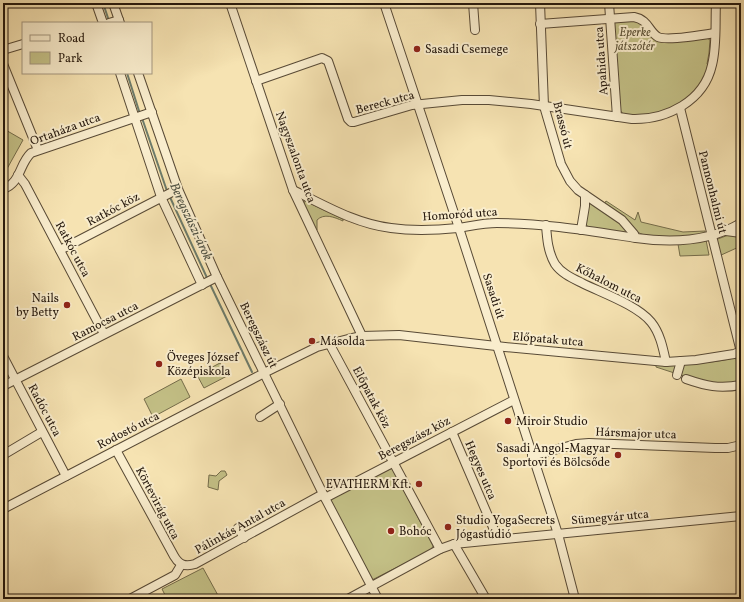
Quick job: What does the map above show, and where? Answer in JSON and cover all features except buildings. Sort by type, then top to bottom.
[{"type":"street","points":[[96,3],[103,22]]},
{"type":"street","points":[[113,3],[115,22]]},
{"type":"street","name":"Nagyszalonta utca","points":[[230,3],[293,190],[362,336]]},
{"type":"street","name":"Sasadi út","points":[[384,3],[459,228],[558,534],[575,599]]},
{"type":"street","points":[[473,3],[475,30]]},
{"type":"street","name":"Brassó út","points":[[540,3],[544,106],[561,164],[570,181],[578,190],[622,220],[636,238]]},
{"type":"street","name":"Apahida utca","points":[[609,3],[617,116]]},
{"type":"street","points":[[680,108],[699,91],[709,76],[714,58],[716,3]]},
{"type":"street","points":[[540,24],[634,17],[641,19],[660,38],[715,33]]},
{"type":"street","points":[[3,50],[22,44]]},
{"type":"street","name":"Bereck utca","points":[[256,81],[322,58],[328,61],[350,122],[406,106],[462,100],[489,100],[644,119],[662,115],[680,108]]},
{"type":"street","points":[[3,64],[38,150]]},
{"type":"street","name":"Beregszász út","points":[[121,74],[143,115],[169,193],[209,281],[264,373],[324,496],[378,599]]},
{"type":"street","name":"Beregszász út","points":[[138,74],[143,115],[169,193],[209,281]]},
{"type":"street","name":"Pannonhalmi út","points":[[680,108],[741,352]]},
{"type":"street","name":"Ortaháza utca","points":[[3,188],[12,184],[26,157],[31,153],[143,115]]},
{"type":"street","name":"Ratkóc utca","points":[[18,175],[26,184],[104,334]]},
{"type":"street","name":"Homoród utca","points":[[293,190],[339,212],[378,226],[407,229],[459,228],[495,223],[546,226],[636,238]]},
{"type":"street","name":"Ratkóc köz","points":[[60,250],[169,193]]},
{"type":"street","points":[[580,230],[585,206],[585,195]]},
{"type":"street","points":[[636,238],[664,241],[681,240],[726,231],[741,223]]},
{"type":"street","name":"Kőhalom utca","points":[[546,226],[549,250],[556,265],[563,272],[574,279],[638,311],[650,321],[655,328],[663,346],[666,362]]},
{"type":"street","points":[[726,231],[741,233]]},
{"type":"street","name":"Ramocsa utca","points":[[3,386],[209,281]]},
{"type":"street","name":"Előpatak utca","points":[[264,373],[317,347],[362,336],[399,335],[666,362],[718,357],[741,352]]},
{"type":"street","name":"Előpatak köz","points":[[329,343],[440,549]]},
{"type":"street","name":"Radóc utca","points":[[3,356],[66,476]]},
{"type":"street","points":[[677,375],[681,361]]},
{"type":"street","name":"Rodostó utca","points":[[3,509],[264,373]]},
{"type":"street","points":[[686,379],[712,387],[727,388],[741,385]]},
{"type":"street","name":"Beregszász köz","points":[[324,496],[393,463],[514,400]]},
{"type":"street","points":[[260,417],[280,404]]},
{"type":"street","name":"Hegyes utca","points":[[452,432],[498,539]]},
{"type":"street","points":[[3,455],[40,433]]},
{"type":"street","name":"Hársmajor utca","points":[[532,456],[576,444],[589,443],[715,448],[728,448],[741,445]]},
{"type":"street","name":"Körtevirág utca","points":[[116,450],[174,556],[181,565]]},
{"type":"street","name":"Pálinkás Antal utca","points":[[181,565],[195,564],[239,539],[244,538],[324,496]]},
{"type":"street","name":"Sümegvár utca","points":[[348,599],[440,549],[454,544],[741,516]]},
{"type":"street","points":[[238,528],[244,538]]},
{"type":"street","points":[[454,544],[486,599]]},
{"type":"street","points":[[130,599],[175,575],[181,565]]},
{"type":"green space","name":"Eperke játszótér","points":[[638,21],[653,36],[707,38],[710,40],[707,64],[710,65],[700,84],[692,93],[675,106],[664,111],[643,116],[624,115],[620,110],[614,24],[615,22]]},
{"type":"green space","points":[[4,129],[23,140],[3,176],[3,131]]},
{"type":"green space","points":[[305,201],[343,219],[343,221],[326,216],[320,218],[317,220],[316,231],[303,207]]},
{"type":"green space","points":[[606,201],[635,220],[638,212],[641,222],[683,232],[705,231],[705,234],[680,238],[644,235],[637,232],[629,223],[604,204]]},
{"type":"green space","points":[[590,202],[627,228],[629,233],[589,228],[585,223],[588,203]]},
{"type":"green space","points":[[741,229],[741,246],[719,256],[715,240]]},
{"type":"green space","points":[[706,240],[709,255],[680,256],[678,244]]},
{"type":"green space","points":[[736,358],[741,384],[708,384],[656,367],[656,364],[705,363]]},
{"type":"green space","points":[[220,363],[227,376],[204,388],[197,375]]},
{"type":"green space","points":[[181,379],[190,397],[153,417],[144,399]]},
{"type":"green space","points":[[392,468],[433,546],[431,550],[372,580],[330,499]]},
{"type":"green space","points":[[221,471],[225,471],[227,475],[219,481],[218,490],[208,487],[209,475],[216,476]]},
{"type":"green space","points":[[203,568],[220,599],[167,599],[162,589]]},
{"type":"waterway","name":"Beregszászi-árok","points":[[103,3],[109,21]]},
{"type":"waterway","name":"Beregszászi-árok","points":[[127,74],[140,114]]},
{"type":"waterway","name":"Beregszászi-árok","points":[[142,118],[167,191]]},
{"type":"waterway","name":"Beregszászi-árok","points":[[169,195],[208,280]]},
{"type":"waterway","name":"Beregszászi-árok","points":[[210,284],[252,372]]},
{"type":"place","name":"Sasadi Csemege","points":[[417,49]]},
{"type":"place","name":"Nails by Betty","points":[[67,305]]},
{"type":"place","name":"Másolda","points":[[312,341]]},
{"type":"place","name":"Öveges József Középiskola","points":[[159,364]]},
{"type":"place","name":"Miroir Studio","points":[[508,421]]},
{"type":"place","name":"Sasadi Angol-Magyar Sportovi és Bölcsőde","points":[[618,455]]},
{"type":"place","name":"EVATHERM Kft.","points":[[419,484]]},
{"type":"place","name":"Studio YogaSecrets Jógastúdió","points":[[448,527]]},
{"type":"place","name":"Bohóc","points":[[391,531]]}]
